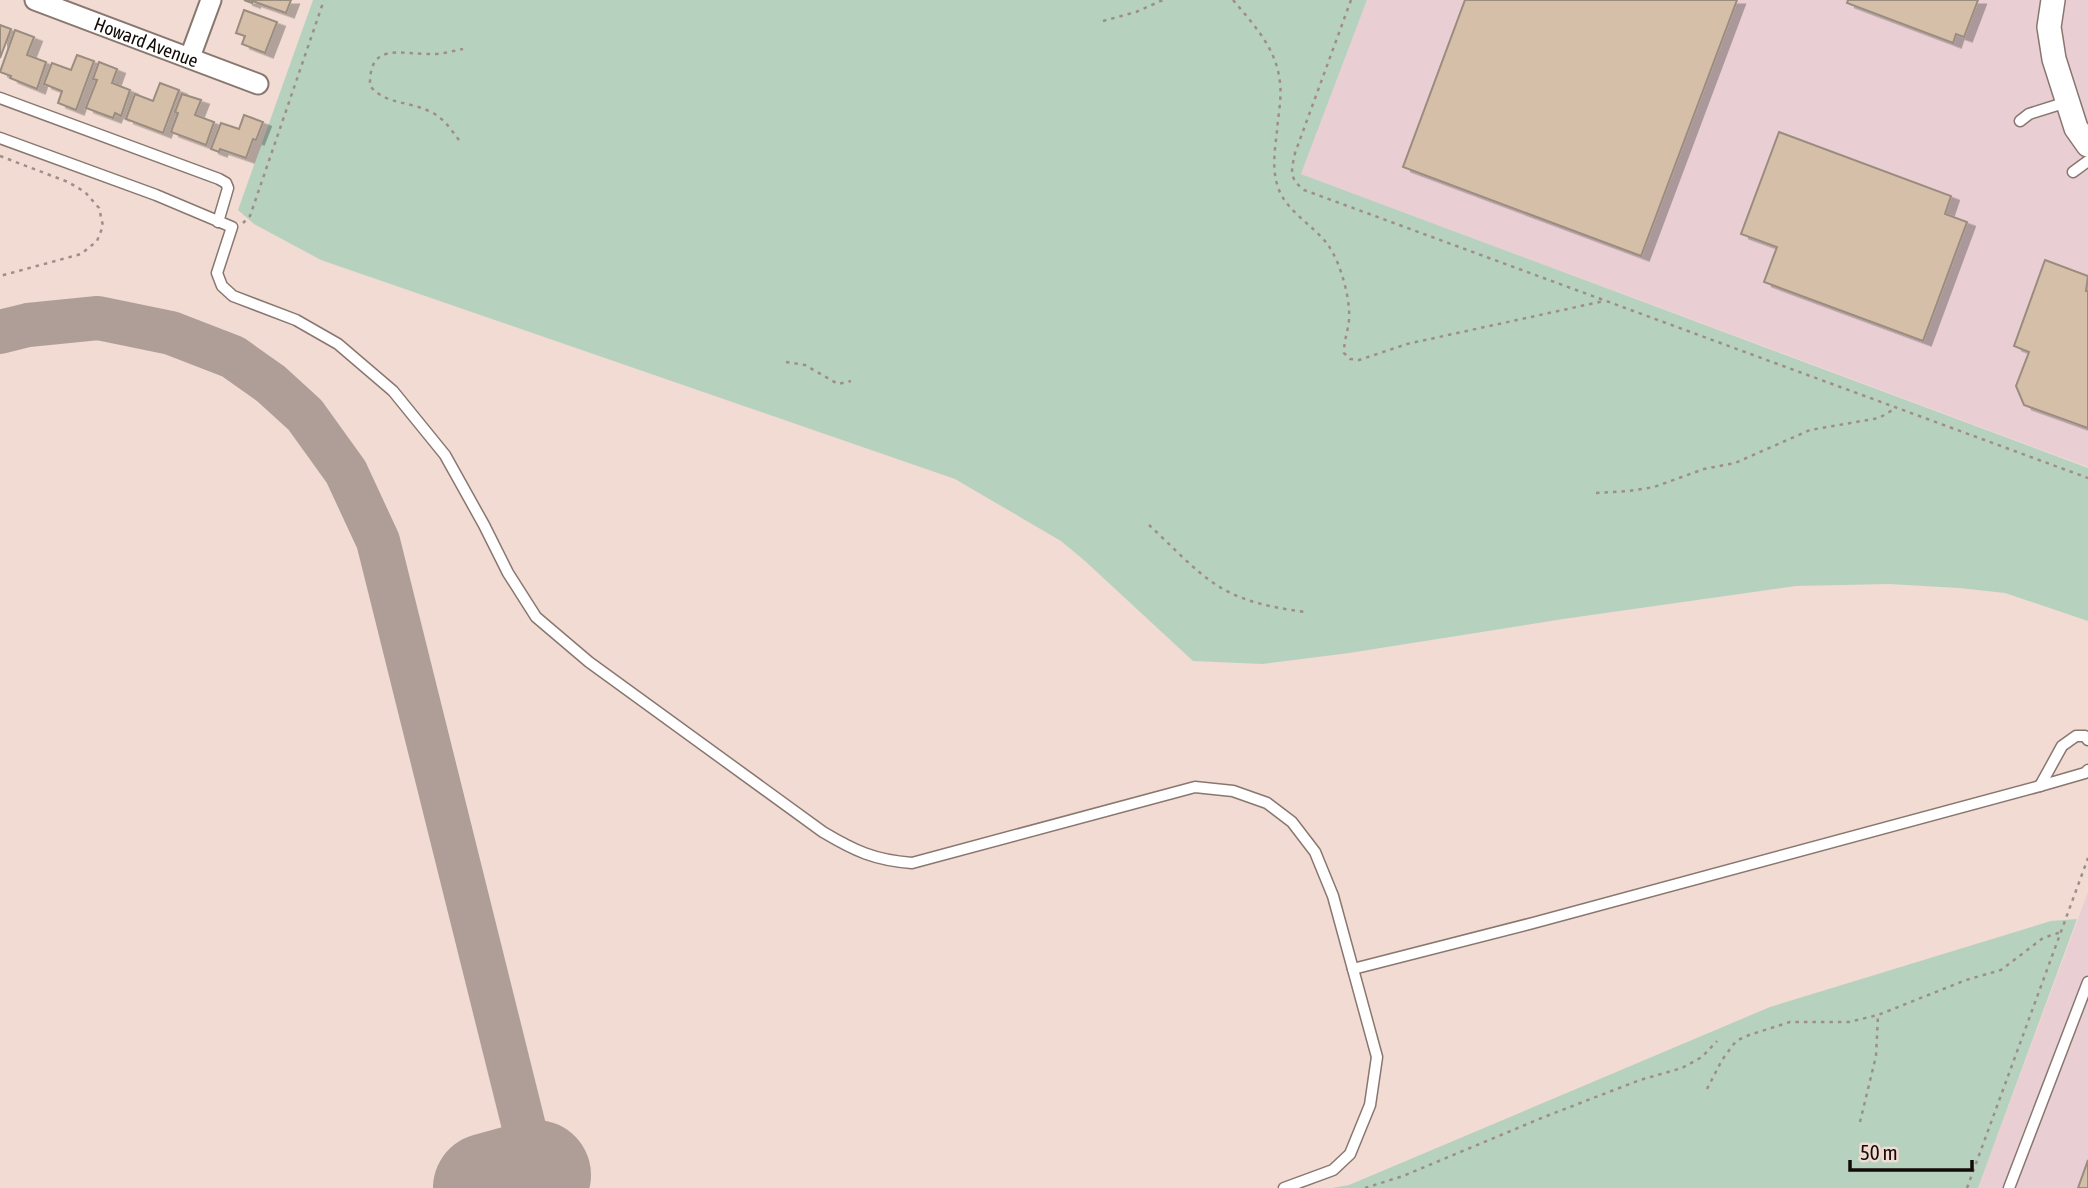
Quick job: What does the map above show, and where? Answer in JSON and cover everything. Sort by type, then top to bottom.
[{"type":"street","name":"Howard Avenue","points":[[35,0],[257,84]]},
{"type":"street","points":[[190,57],[211,0]]},
{"type":"street","points":[[2053,0],[2049,27],[2054,59],[2076,128],[2088,145]]},
{"type":"lane","points":[[0,99],[219,179],[226,183],[228,188],[218,222]]},
{"type":"lane","points":[[2020,121],[2029,114],[2067,102]]},
{"type":"lane","points":[[0,138],[156,195],[232,227],[217,273],[222,286],[233,296],[296,320],[338,344],[393,391],[445,455],[508,573],[536,617],[589,662],[823,832],[850,848],[885,861],[912,863],[1195,787],[1233,791],[1267,803],[1292,822],[1315,852],[1333,896],[1377,1057],[1370,1105],[1350,1154],[1333,1170],[1284,1188]]},
{"type":"lane","points":[[2073,172],[2088,161]]},
{"type":"lane","points":[[2040,786],[2062,746],[2076,736],[2085,736],[2088,740]]},
{"type":"lane","points":[[1353,970],[2040,786],[2088,770]]},
{"type":"lane","points":[[2009,1188],[2088,982]]},
{"type":"path","points":[[232,227],[250,216],[324,0]]},
{"type":"path","points":[[1103,21],[1136,12],[1163,0]]},
{"type":"path","points":[[1233,0],[1255,26],[1274,58],[1280,83],[1274,169],[1277,186],[1296,214],[1327,244],[1338,263],[1348,306],[1344,353],[1350,359],[1605,300]]},
{"type":"path","points":[[1351,0],[1295,153],[1291,171],[1294,182],[1304,191],[2088,478]]},
{"type":"path","points":[[459,140],[434,113],[377,95],[370,86],[369,73],[374,61],[383,54],[401,52],[432,55],[463,48]]},
{"type":"path","points":[[0,156],[68,182],[85,192],[99,208],[103,226],[97,241],[81,254],[0,276]]},
{"type":"path","points":[[786,362],[805,365],[838,384],[851,381]]},
{"type":"path","points":[[1596,493],[1654,487],[1704,469],[1735,463],[1763,453],[1811,430],[1879,418],[1896,408]]},
{"type":"path","points":[[1149,525],[1217,586],[1244,599],[1276,608],[1306,612]]},
{"type":"path","points":[[1967,1188],[2088,858]]},
{"type":"path","points":[[1707,1089],[1722,1060],[1736,1041],[1749,1035],[1790,1022],[1849,1022],[1878,1016],[1966,980],[2001,970],[2043,938],[2061,932]]},
{"type":"path","points":[[1860,1122],[1876,1056],[1878,1016]]},
{"type":"path","points":[[1365,1188],[1403,1176],[1640,1080],[1682,1068],[1702,1057],[1717,1041]]},
{"type":"shaded area","points":[[1367,0],[2088,0],[2088,467],[1301,174]]},
{"type":"shaded area","points":[[2088,892],[2088,1188],[1978,1188]]},
{"type":"green space","points":[[313,0],[1367,0],[1301,174],[2088,468],[2088,621],[2005,593],[1889,584],[1796,586],[1263,664],[1193,661],[1061,541],[955,479],[321,260],[254,224],[238,210]]},
{"type":"green space","points":[[2077,919],[1978,1188],[1332,1188],[1349,1185],[1770,1007],[2051,921]]},
{"type":"building","points":[[244,0],[291,0],[286,13]]},
{"type":"building","points":[[1465,0],[1737,0],[1641,256],[1403,167]]},
{"type":"building","points":[[1848,0],[1978,0],[1964,37],[1956,34],[1953,43],[1847,3]]},
{"type":"building","points":[[244,10],[277,22],[265,53],[242,44],[245,36],[236,33]]},
{"type":"building","points":[[0,25],[11,29],[0,58]]},
{"type":"building","points":[[15,30],[34,37],[27,55],[46,62],[37,89],[0,72]]},
{"type":"building","points":[[77,55],[94,61],[76,110],[58,103],[62,91],[44,84],[52,63],[71,70]]},
{"type":"building","points":[[99,62],[117,69],[112,83],[130,90],[121,116],[115,113],[113,118],[86,108],[97,80],[93,79]]},
{"type":"building","points":[[160,83],[179,90],[163,133],[126,119],[135,94],[153,101]]},
{"type":"building","points":[[182,94],[201,100],[195,115],[214,122],[206,145],[171,132]]},
{"type":"building","points":[[244,115],[263,122],[246,158],[220,149],[219,152],[211,149],[221,123],[239,129]]},
{"type":"building","points":[[1779,132],[1951,196],[1945,214],[1967,222],[1923,341],[1764,282],[1777,247],[1741,234]]},
{"type":"building","points":[[2045,260],[2088,276],[2088,428],[2024,405],[2016,386],[2029,352],[2014,346]]},
{"type":"building","points":[[2088,1160],[2088,1188],[2078,1188]]},
{"type":"taxiway","points":[[0,332],[28,325],[98,318],[171,333],[233,357],[271,384],[305,415],[346,472],[378,541],[536,1175]]},
{"type":"runway","points":[[488,1188],[536,1175]]}]
